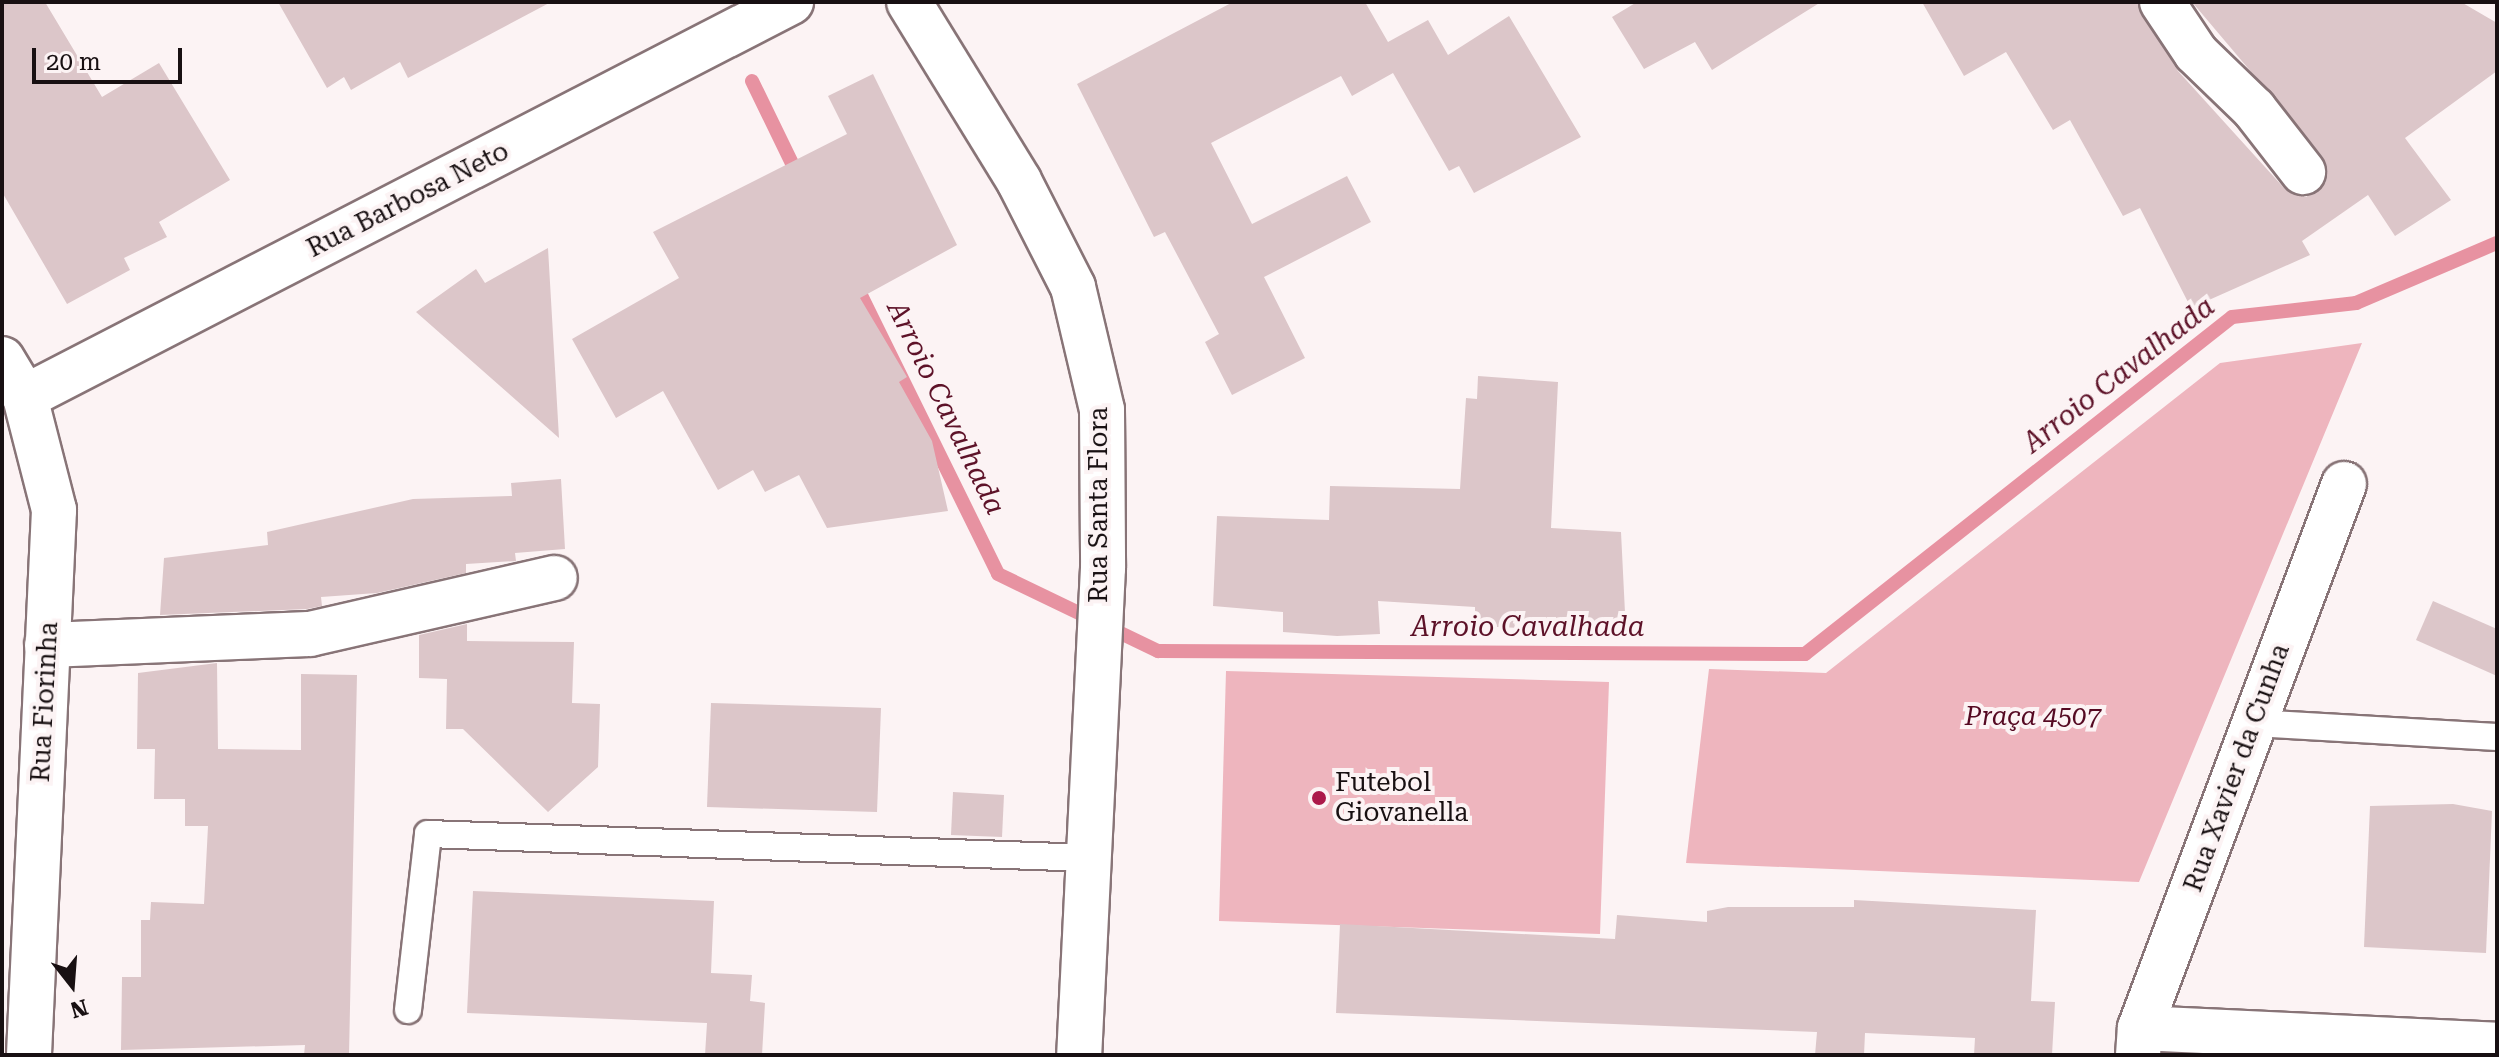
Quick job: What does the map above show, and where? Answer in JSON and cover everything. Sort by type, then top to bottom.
[{"type":"street","name":"Rua Barbosa Neto","points":[[25,397],[791,2]]},
{"type":"street","name":"Rua Santa Flora","points":[[909,2],[1019,181],[1073,287],[1102,410],[1103,568],[1095,671],[1079,1055]]},
{"type":"street","points":[[2162,2],[2196,53],[2254,109],[2303,172]]},
{"type":"street","name":"Rua Fiorinha","points":[[2,359],[25,397],[54,510],[29,1055]]},
{"type":"street","name":"Rua Xavier da Cunha","points":[[2139,1042],[2344,484]]},
{"type":"street","points":[[47,645],[310,634],[555,578]]},
{"type":"street","points":[[2139,1042],[2497,1045]]},
{"type":"lane","points":[[2254,723],[2497,737]]},
{"type":"lane","points":[[408,1010],[428,834],[1088,858]]},
{"type":"green space","name":"Praça 4507","points":[[2362,343],[2139,882],[1686,863],[1709,669],[1826,673],[2220,363]]},
{"type":"green space","points":[[1226,671],[1609,682],[1600,934],[1219,921]]},
{"type":"building","points":[[2,2],[45,2],[102,97],[159,63],[230,180],[159,222],[167,237],[124,258],[130,270],[67,304],[2,192]]},
{"type":"building","points":[[278,2],[551,2],[408,78],[400,62],[351,90],[344,77],[327,88]]},
{"type":"building","points":[[1233,2],[1365,2],[1388,42],[1428,20],[1448,55],[1509,16],[1581,137],[1474,193],[1459,166],[1449,171],[1393,73],[1352,96],[1341,76],[1211,143],[1252,224],[1347,176],[1371,222],[1264,277],[1305,358],[1232,395],[1205,342],[1219,334],[1165,232],[1154,237],[1077,84]]},
{"type":"building","points":[[1637,2],[1821,2],[1712,70],[1695,42],[1644,69],[1612,17]]},
{"type":"building","points":[[1922,2],[2137,2],[2178,71],[2284,188],[2306,197],[2326,182],[2323,157],[2192,2],[2461,2],[2497,23],[2497,71],[2405,138],[2451,200],[2395,236],[2368,195],[2302,241],[2310,255],[2191,308],[2140,208],[2123,216],[2070,120],[2053,130],[2006,52],[1964,76]]},
{"type":"building","points":[[873,74],[957,245],[860,298],[907,377],[899,382],[932,441],[948,511],[827,528],[799,475],[765,492],[753,470],[718,490],[663,391],[616,418],[572,339],[679,278],[653,232],[847,134],[828,96]]},
{"type":"building","points":[[548,248],[559,438],[416,312],[476,269],[485,283]]},
{"type":"building","points":[[1478,376],[1558,382],[1551,528],[1621,532],[1626,633],[1475,626],[1475,607],[1378,601],[1380,634],[1337,636],[1283,632],[1283,612],[1213,606],[1217,516],[1329,520],[1330,486],[1460,489],[1466,398],[1477,399]]},
{"type":"building","points":[[561,479],[565,549],[515,553],[516,561],[466,564],[466,573],[377,593],[321,597],[322,606],[307,609],[160,615],[164,558],[268,545],[267,532],[413,499],[512,496],[511,483]]},
{"type":"building","points":[[2433,601],[2497,629],[2497,676],[2416,640]]},
{"type":"building","points":[[467,624],[467,641],[574,642],[572,703],[600,704],[598,767],[548,812],[463,729],[446,729],[447,679],[419,678],[419,635]]},
{"type":"building","points":[[217,663],[218,749],[301,750],[301,674],[357,675],[349,1055],[304,1055],[305,1045],[121,1050],[122,977],[141,977],[141,920],[150,920],[151,902],[204,904],[208,826],[185,826],[185,799],[154,799],[155,749],[137,749],[138,673]]},
{"type":"building","points":[[711,703],[881,708],[877,812],[707,807]]},
{"type":"building","points":[[953,792],[1004,795],[1002,837],[951,835]]},
{"type":"building","points":[[2453,804],[2492,811],[2486,953],[2364,947],[2370,806]]},
{"type":"building","points":[[473,891],[714,901],[711,973],[752,975],[750,1001],[765,1003],[762,1055],[705,1055],[707,1023],[467,1013]]},
{"type":"building","points":[[1854,900],[2036,910],[2031,1001],[2055,1002],[2052,1055],[1974,1055],[1975,1038],[1865,1033],[1864,1055],[1815,1055],[1817,1032],[1336,1013],[1340,924],[1615,939],[1617,915],[1707,922],[1707,911],[1728,907],[1854,907]]},
{"type":"waterway","name":"Arroio Cavalhada","points":[[752,81],[799,178]]},
{"type":"waterway","name":"Arroio Cavalhada","points":[[854,281],[998,574],[1158,651],[1805,654],[2232,317],[2356,303],[2497,243]]},
{"type":"place","name":"Futebol Giovanella","points":[[1319,798]]}]
